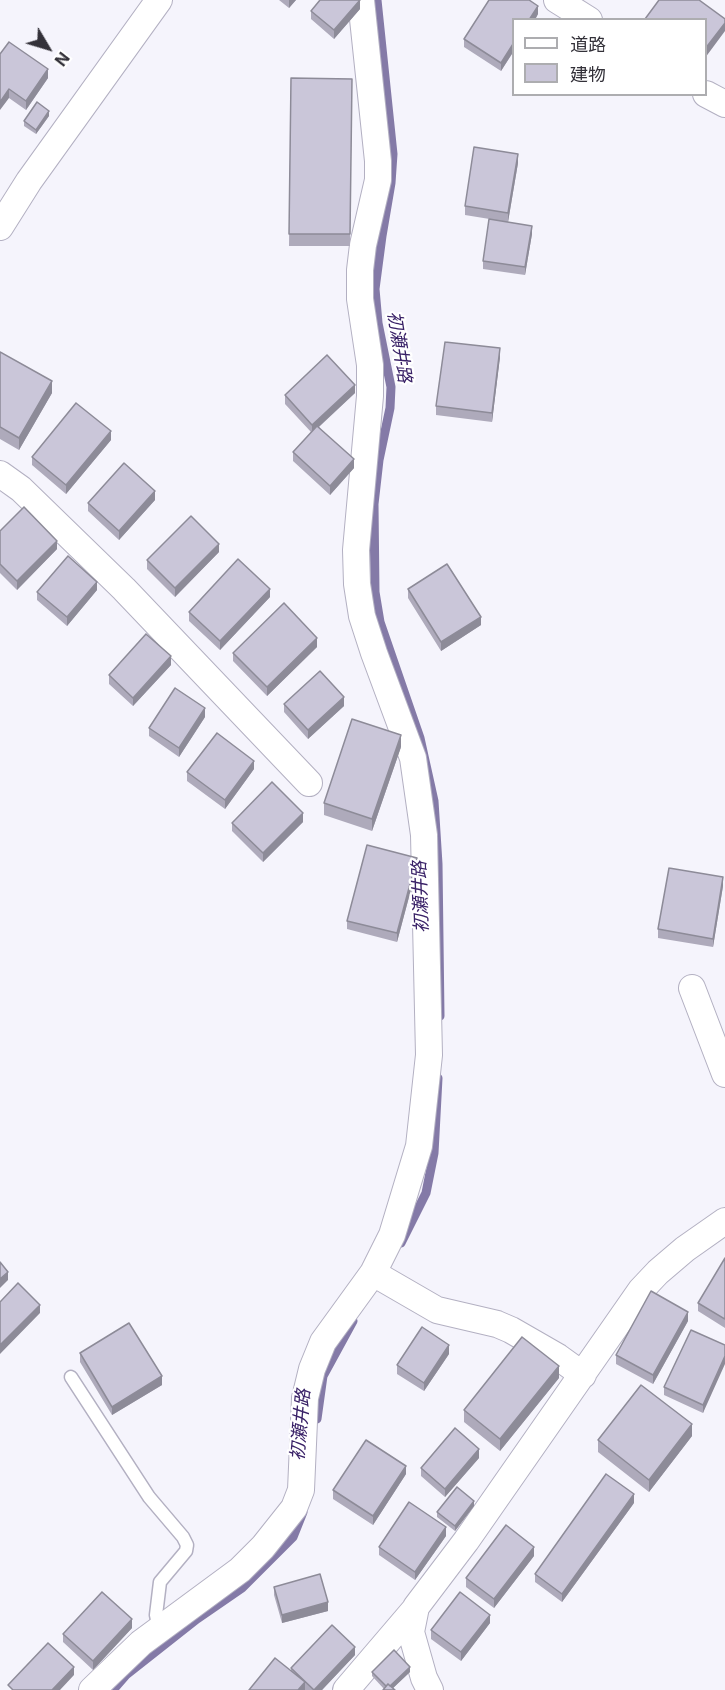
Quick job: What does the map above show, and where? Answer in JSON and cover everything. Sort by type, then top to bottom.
[{"type":"street","points":[[0,227],[9,193],[159,0]]},
{"type":"street","points":[[92,1690],[159,1629],[240,1570],[263,1548],[294,1508],[302,1482],[305,1398],[312,1369],[323,1342],[374,1273],[392,1235],[419,1146],[429,1055],[424,835],[413,758],[362,616],[357,584],[357,539],[370,386],[370,365],[360,299],[360,270],[363,245],[378,180],[361,0]]},
{"type":"street","points":[[557,0],[586,18]]},
{"type":"street","points":[[707,95],[725,104]]},
{"type":"street","points":[[0,474],[21,489],[124,589],[309,783]]},
{"type":"street","points":[[692,988],[725,1074]]},
{"type":"street","points":[[346,1690],[416,1607],[466,1540],[641,1290],[658,1272],[686,1249],[725,1221]]},
{"type":"street","points":[[374,1273],[437,1310],[486,1321],[511,1330],[558,1357],[583,1375]]},
{"type":"street","points":[[416,1607],[411,1632],[424,1678],[430,1690]]},
{"type":"lane","points":[[71,1377],[149,1497],[187,1545],[186,1551],[160,1582],[156,1615],[159,1629]]},
{"type":"building","points":[[320,0],[360,0],[334,30],[311,11]]},
{"type":"building","points":[[489,0],[529,0],[538,6],[530,18],[512,18],[512,46],[501,63],[464,39]]},
{"type":"building","points":[[659,0],[699,0],[725,19],[725,23],[707,46],[707,18],[646,18]]},
{"type":"building","points":[[9,42],[48,69],[26,101],[9,89],[0,102],[0,54]]},
{"type":"building","points":[[291,78],[352,79],[350,234],[289,234]]},
{"type":"building","points":[[37,102],[49,111],[36,130],[24,121]]},
{"type":"building","points":[[474,147],[518,154],[508,213],[465,206]]},
{"type":"building","points":[[489,219],[532,226],[525,267],[483,261]]},
{"type":"building","points":[[445,342],[500,348],[492,413],[436,406]]},
{"type":"building","points":[[0,352],[52,381],[19,438],[0,427]]},
{"type":"building","points":[[327,355],[355,385],[312,425],[285,395]]},
{"type":"building","points":[[76,403],[111,431],[66,485],[32,457]]},
{"type":"building","points":[[317,426],[354,459],[330,486],[293,452]]},
{"type":"building","points":[[124,463],[155,491],[119,531],[88,503]]},
{"type":"building","points":[[24,507],[57,541],[17,581],[0,564],[0,531]]},
{"type":"building","points":[[191,516],[219,544],[175,588],[147,560]]},
{"type":"building","points":[[68,556],[97,582],[67,617],[37,592]]},
{"type":"building","points":[[238,559],[270,589],[220,641],[189,612]]},
{"type":"building","points":[[447,564],[481,617],[441,642],[408,589]]},
{"type":"building","points":[[284,603],[317,638],[267,687],[233,653]]},
{"type":"building","points":[[146,634],[171,656],[133,698],[109,675]]},
{"type":"building","points":[[320,671],[344,697],[308,730],[284,704]]},
{"type":"building","points":[[175,688],[205,708],[179,748],[149,728]]},
{"type":"building","points":[[352,719],[401,735],[372,819],[324,803]]},
{"type":"building","points":[[217,733],[254,761],[225,800],[187,772]]},
{"type":"building","points":[[272,782],[303,813],[263,853],[232,823]]},
{"type":"building","points":[[367,845],[417,858],[397,933],[347,921]]},
{"type":"building","points":[[669,868],[723,877],[713,939],[658,929]]},
{"type":"building","points":[[725,1258],[725,1319],[698,1303]]},
{"type":"building","points":[[0,1262],[8,1272],[0,1279]]},
{"type":"building","points":[[18,1283],[40,1305],[0,1345],[0,1302]]},
{"type":"building","points":[[651,1291],[688,1312],[653,1375],[616,1355]]},
{"type":"building","points":[[129,1323],[162,1376],[112,1407],[80,1353]]},
{"type":"building","points":[[422,1327],[449,1345],[424,1383],[397,1365]]},
{"type":"building","points":[[691,1330],[725,1345],[725,1356],[703,1405],[664,1387]]},
{"type":"building","points":[[522,1337],[559,1366],[500,1439],[464,1410]]},
{"type":"building","points":[[641,1385],[692,1424],[649,1480],[598,1440]]},
{"type":"building","points":[[455,1428],[479,1449],[445,1489],[421,1468]]},
{"type":"building","points":[[366,1440],[406,1466],[373,1516],[333,1490]]},
{"type":"building","points":[[606,1474],[634,1494],[562,1594],[535,1574]]},
{"type":"building","points":[[457,1487],[474,1501],[455,1526],[437,1512]]},
{"type":"building","points":[[409,1502],[446,1527],[415,1572],[379,1547]]},
{"type":"building","points":[[506,1525],[534,1547],[494,1599],[466,1578]]},
{"type":"building","points":[[320,1574],[328,1602],[282,1615],[274,1587]]},
{"type":"building","points":[[102,1592],[132,1619],[93,1661],[63,1634]]},
{"type":"building","points":[[460,1592],[490,1615],[461,1652],[431,1630]]},
{"type":"building","points":[[332,1625],[355,1647],[314,1690],[291,1668]]},
{"type":"building","points":[[48,1643],[74,1667],[52,1690],[13,1690],[8,1685]]},
{"type":"building","points":[[394,1650],[410,1667],[390,1686],[388,1684],[386,1686],[372,1672]]},
{"type":"building","points":[[275,1658],[305,1682],[298,1690],[249,1690]]},
{"type":"building","points":[[388,1684],[395,1690],[383,1690]]},
{"type":"waterway","name":"初瀬井路","points":[[377,0],[393,154],[391,183],[375,289],[378,323],[391,387],[390,408],[379,460],[374,504],[375,592],[380,622],[420,738],[434,801],[438,864],[440,1016]]},
{"type":"waterway","name":"初瀬井路","points":[[401,1243],[426,1193],[434,1153],[438,1078]]},
{"type":"waterway","name":"初瀬井路","points":[[317,1419],[323,1376],[353,1321]]},
{"type":"waterway","name":"初瀬井路","points":[[113,1690],[126,1675],[197,1619],[242,1588],[293,1537],[303,1512]]}]
